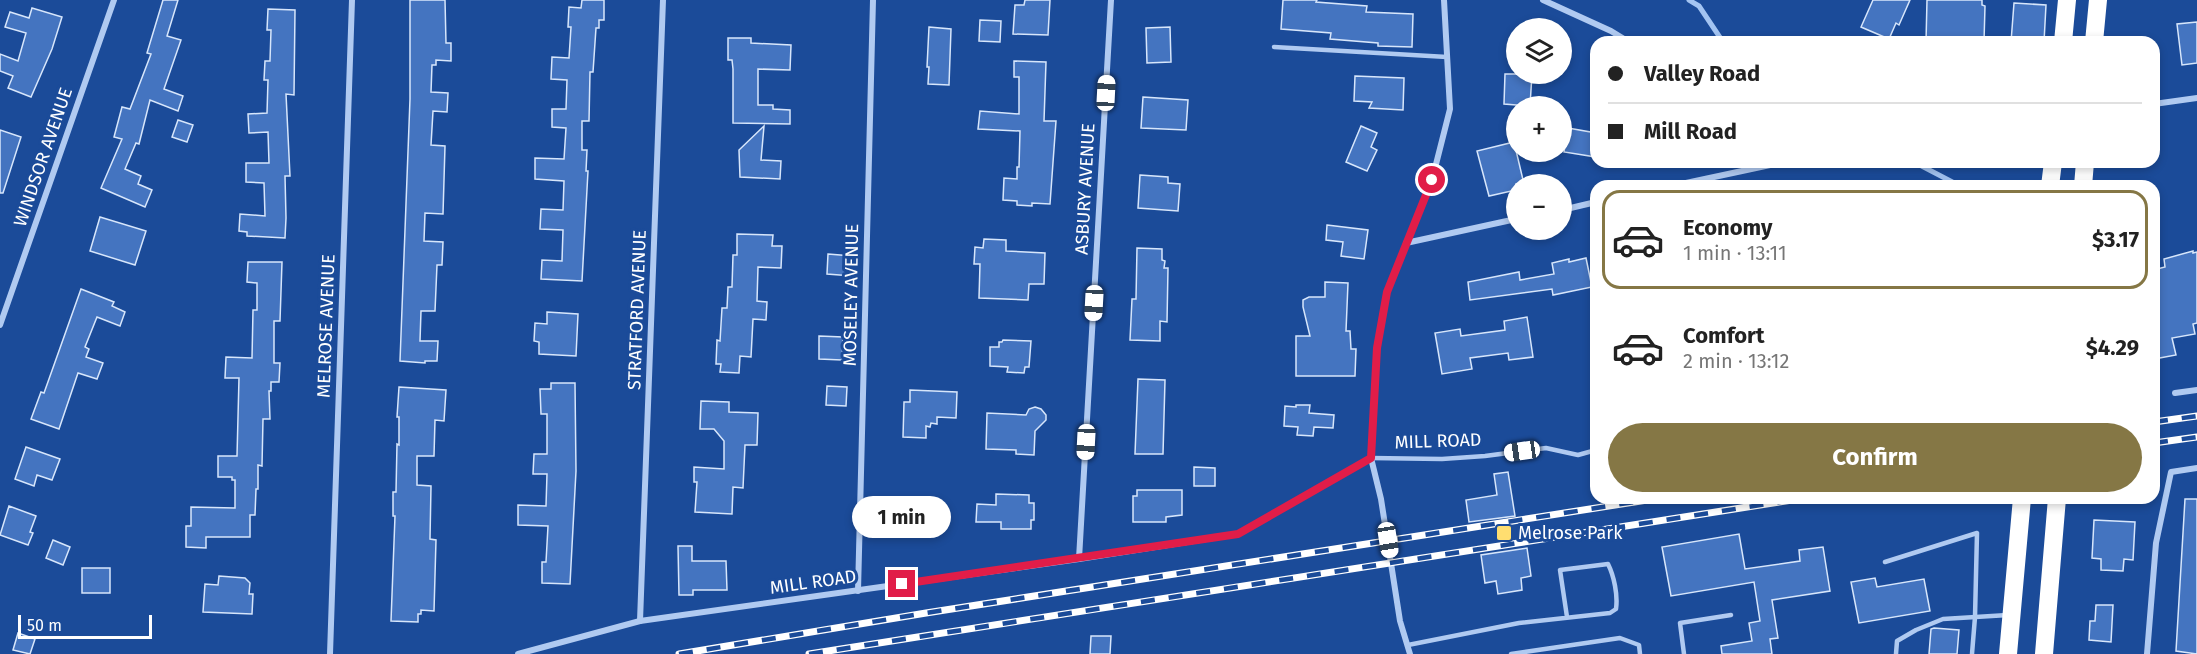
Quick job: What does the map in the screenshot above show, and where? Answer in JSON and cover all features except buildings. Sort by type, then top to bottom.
[{"type":"highway","points":[[2064,36],[2067,0]]},
{"type":"highway","points":[[2094,36],[2097,0]]},
{"type":"highway","points":[[2008,654],[2021,504]]},
{"type":"highway","points":[[2044,654],[2056,504]]},
{"type":"street","name":"WINDSOR AVENUE","points":[[0,325],[114,0]]},
{"type":"street","name":"MELROSE AVENUE","points":[[330,654],[352,0]]},
{"type":"street","name":"STRATFORD AVENUE","points":[[640,621],[663,0]]},
{"type":"street","name":"MOSELEY AVENUE","points":[[858,591],[873,0]]},
{"type":"street","name":"ASBURY AVENUE","points":[[1079,559],[1112,0]]},
{"type":"street","points":[[1410,654],[1400,621],[1381,500],[1371,458],[1377,348],[1387,292],[1432,180],[1450,109],[1444,0]]},
{"type":"street","points":[[1543,0],[1619,36]]},
{"type":"street","points":[[2160,103],[2197,98]]},
{"type":"street","points":[[1700,180],[1756,168]]},
{"type":"street","points":[[1572,208],[1590,203]]},
{"type":"street","points":[[1406,243],[1506,221]]},
{"type":"street","points":[[2175,393],[2197,390]]},
{"type":"street","name":"MILL ROAD","points":[[518,654],[640,621],[1079,559],[1238,534],[1371,458]]},
{"type":"street","points":[[2147,654],[2156,543],[2171,472],[2197,468]]},
{"type":"lane","points":[[1274,47],[1447,57]]},
{"type":"lane","name":"MILL ROAD","points":[[1371,458],[1442,459],[1546,448],[1578,455],[1590,452]]},
{"type":"lane","points":[[1885,562],[1977,533],[1975,617],[1971,654]]},
{"type":"lane","points":[[1408,645],[1519,623],[1610,613],[1616,609],[1608,564],[1560,570],[1567,617]]},
{"type":"lane","points":[[1684,654],[1680,623],[1731,615]]},
{"type":"lane","points":[[1896,654],[1897,642],[1916,630],[1943,619],[2011,615]]},
{"type":"lane","points":[[1510,654],[1620,638],[1639,645],[1640,654]]},
{"type":"waterway","points":[[1689,0],[1699,6],[1719,36]]},
{"type":"waterway","points":[[1926,168],[1948,180]]},
{"type":"railway","points":[[2160,421],[2197,416]]},
{"type":"railway","points":[[2160,442],[2197,437]]},
{"type":"railway","points":[[679,654],[1622,504]]},
{"type":"railway","points":[[809,654],[1767,504]]},
{"type":"place","name":"Melrose Park","points":[[1504,533]]},
{"type":"route","points":[[902,584],[1238,534],[1371,458],[1377,348],[1387,292],[1432,180]]}]
